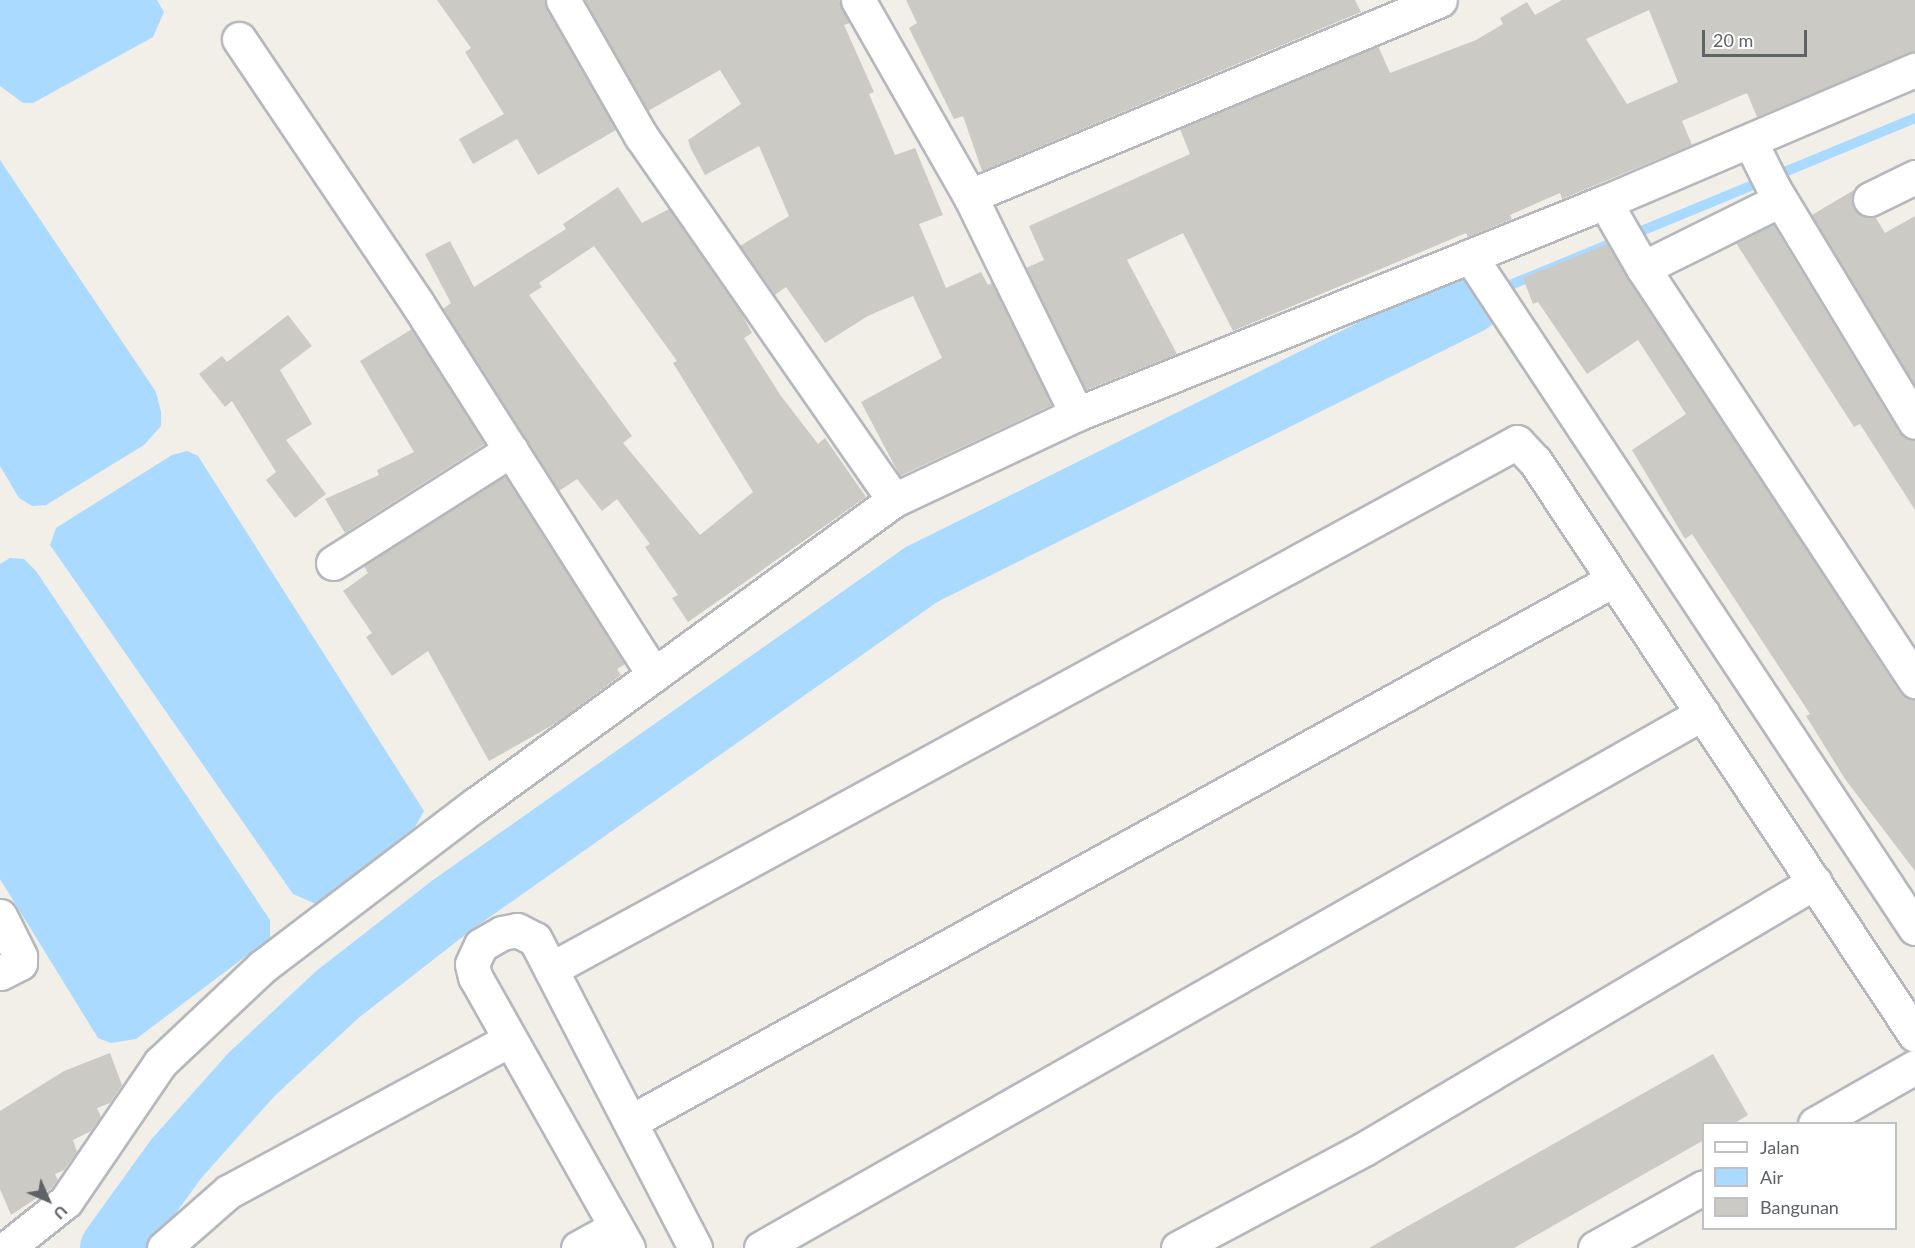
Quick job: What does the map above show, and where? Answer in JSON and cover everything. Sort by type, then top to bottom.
[{"type":"street","points":[[563,0],[641,136],[894,500]]},
{"type":"street","points":[[858,0],[970,196],[1077,414]]},
{"type":"street","points":[[970,196],[1440,0]]},
{"type":"street","points":[[239,39],[511,450],[654,675]]},
{"type":"street","points":[[7,1248],[66,1201],[159,1063],[208,1014],[262,967],[654,675],[894,500],[1077,414],[1484,277],[1624,236],[1767,174],[1915,70]]},
{"type":"street","points":[[1624,236],[1767,174]]},
{"type":"street","points":[[1767,174],[1915,422]]},
{"type":"street","points":[[1870,199],[1915,177]]},
{"type":"street","points":[[1624,236],[1915,681]]},
{"type":"street","points":[[1484,277],[1915,928]]},
{"type":"street","points":[[551,969],[1516,442],[1535,461],[1915,1035]]},
{"type":"street","points":[[333,563],[511,450]]},
{"type":"street","points":[[630,1122],[1613,580]]},
{"type":"street","points":[[761,1248],[1703,713]]},
{"type":"street","points":[[1178,1248],[1364,1149],[1815,882]]},
{"type":"street","points":[[0,916],[10,965]]},
{"type":"street","points":[[578,1248],[622,1238],[509,1040],[475,977],[471,964],[481,945],[517,930],[535,939],[695,1248]]},
{"type":"street","points":[[164,1248],[228,1192],[509,1040]]},
{"type":"street","points":[[1819,1122],[1915,1067]]},
{"type":"street","points":[[1595,1248],[1702,1188]]},
{"type":"water","points":[[0,0],[157,0],[164,12],[153,37],[33,103],[23,103],[0,86]]},
{"type":"water","points":[[0,160],[156,392],[161,412],[161,426],[144,445],[46,505],[32,506],[19,498],[0,466]]},
{"type":"water","points":[[187,451],[198,456],[424,811],[415,827],[316,904],[293,894],[50,545],[56,528],[172,455]]},
{"type":"water","points":[[10,558],[24,559],[36,571],[270,920],[270,938],[136,1039],[111,1043],[98,1038],[0,879],[0,564]]},
{"type":"building","points":[[437,0],[544,0],[616,130],[538,175],[517,139],[473,164],[459,139],[504,114],[465,52],[471,48]]},
{"type":"building","points":[[585,0],[839,0],[850,23],[844,25],[874,92],[869,94],[895,155],[915,148],[943,215],[919,224],[946,288],[981,272],[988,285],[992,283],[1052,405],[900,476],[861,402],[942,358],[913,296],[868,316],[825,343],[786,287],[775,295],[740,246],[789,216],[759,146],[705,175],[691,149],[688,140],[741,104],[720,70],[648,111]]},
{"type":"building","points":[[906,0],[1355,0],[1361,12],[982,171],[963,116],[954,119],[909,28],[917,23]]},
{"type":"building","points":[[1562,0],[1915,0],[1915,52],[1757,117],[1747,93],[1682,121],[1692,145],[1562,199],[1560,193],[1510,215],[1512,219],[1468,237],[1466,233],[1233,331],[1183,233],[1127,260],[1177,354],[1086,390],[1026,268],[1044,260],[1029,226],[1190,154],[1180,129],[1378,46],[1390,73],[1476,40],[1503,24],[1500,18],[1527,2],[1535,15]],"holes":[[[1649,10],[1678,82],[1627,104],[1586,39]]]},
{"type":"building","points":[[618,187],[642,223],[669,209],[743,316],[752,333],[744,338],[781,396],[818,444],[825,438],[866,497],[688,622],[672,598],[678,595],[645,547],[650,544],[617,499],[602,511],[577,479],[559,491],[443,309],[451,303],[425,254],[450,241],[474,287],[566,229],[563,224]],"holes":[[[594,246],[677,361],[673,363],[753,492],[700,535],[623,443],[632,436],[529,295],[542,287],[539,283]]]},
{"type":"building","points":[[1854,190],[1853,208],[1860,215],[1876,218],[1885,233],[1915,216],[1915,386],[1812,215]]},
{"type":"building","points":[[1773,224],[1899,432],[1915,441],[1915,510],[1860,424],[1854,427],[1736,243]]},
{"type":"building","points":[[1607,244],[1899,691],[1915,700],[1915,871],[1845,779],[1806,716],[1810,714],[1692,534],[1685,539],[1632,450],[1686,414],[1638,340],[1587,374],[1538,302],[1533,304],[1523,278]]},
{"type":"building","points":[[288,315],[312,346],[280,370],[312,424],[286,440],[326,494],[295,518],[266,480],[276,472],[232,401],[225,407],[199,374],[222,356],[227,362]]},
{"type":"building","points":[[412,329],[485,444],[345,533],[325,499],[379,475],[377,470],[414,452],[360,361]]},
{"type":"building","points":[[505,476],[625,664],[617,669],[621,675],[558,722],[489,761],[428,651],[392,676],[366,637],[372,633],[343,591],[368,573],[364,566]]},
{"type":"building","points":[[110,1053],[122,1085],[110,1103],[97,1108],[101,1117],[91,1131],[73,1140],[77,1152],[64,1170],[55,1174],[58,1180],[52,1188],[11,1215],[0,1189],[0,1111],[64,1071]]},
{"type":"building","points":[[1713,1054],[1748,1115],[1736,1122],[1702,1122],[1702,1141],[1514,1248],[1369,1248]]},
{"type":"waterway","points":[[1469,302],[1915,118]]},
{"type":"waterway","points":[[111,1248],[176,1158],[251,1074],[338,993],[451,905],[921,574],[1469,302]]}]
